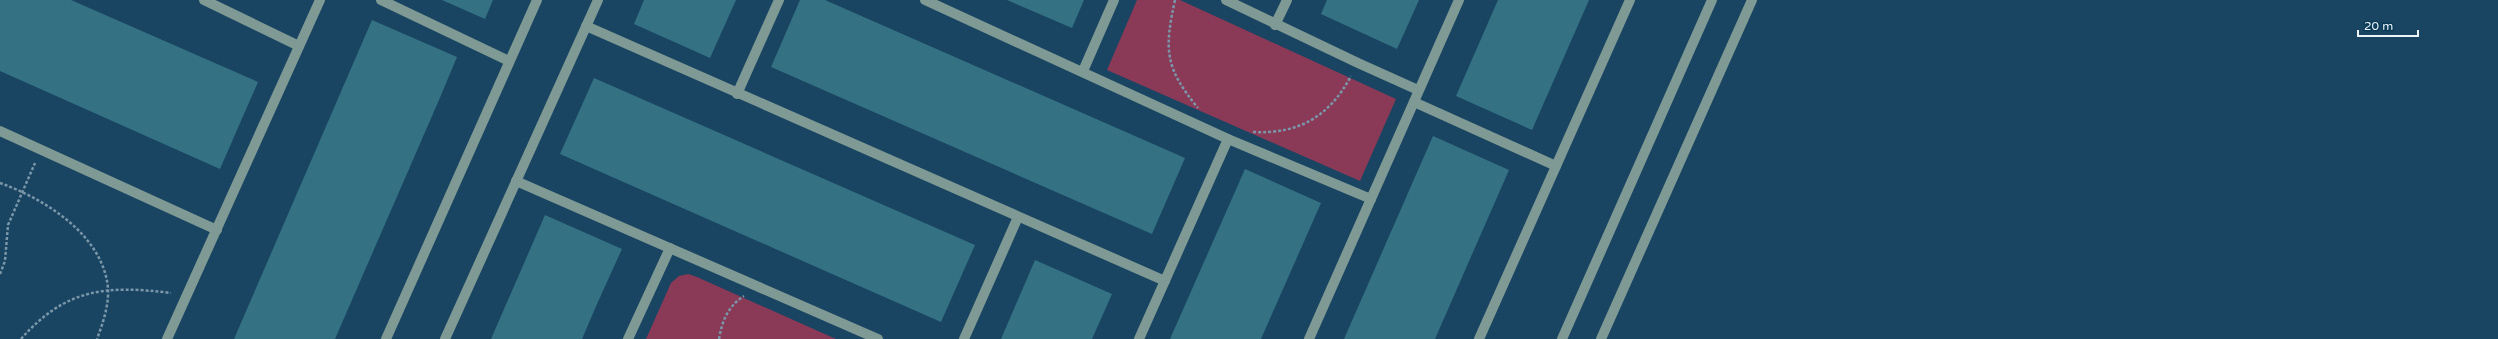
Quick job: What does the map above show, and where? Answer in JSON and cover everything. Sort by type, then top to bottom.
[{"type":"street","points":[[204,0],[299,46]]},
{"type":"street","points":[[167,339],[320,0]]},
{"type":"street","points":[[381,0],[509,61]]},
{"type":"street","points":[[386,339],[537,0]]},
{"type":"street","points":[[445,339],[598,0]]},
{"type":"street","points":[[737,94],[779,0]]},
{"type":"street","points":[[925,0],[1083,71],[1228,139],[1371,199]]},
{"type":"street","points":[[1083,71],[1114,0]]},
{"type":"street","points":[[1226,0],[1275,25],[1418,90]]},
{"type":"street","points":[[1275,25],[1287,0]]},
{"type":"street","points":[[1309,339],[1458,0]]},
{"type":"street","points":[[1479,339],[1630,0]]},
{"type":"street","points":[[1562,339],[1712,0]]},
{"type":"street","points":[[1601,339],[1752,0]]},
{"type":"street","points":[[586,26],[737,94],[1165,281]]},
{"type":"street","points":[[1414,102],[1556,166]]},
{"type":"street","points":[[0,131],[217,230]]},
{"type":"street","points":[[1139,339],[1228,139]]},
{"type":"street","points":[[516,181],[878,339]]},
{"type":"street","points":[[964,339],[1018,217]]},
{"type":"street","points":[[628,339],[670,248]]},
{"type":"path","points":[[1175,0],[1169,37],[1169,60],[1182,86],[1200,110]]},
{"type":"path","points":[[1228,139],[1245,132],[1283,131],[1312,119],[1338,99],[1358,63]]},
{"type":"path","points":[[0,274],[5,261],[8,225],[41,149]]},
{"type":"path","points":[[0,182],[23,191],[59,211],[75,227],[98,259],[104,273],[108,289],[107,306],[97,339]]},
{"type":"path","points":[[21,339],[37,321],[59,305],[84,294],[108,289],[149,290],[187,295]]},
{"type":"path","points":[[719,339],[721,325],[732,306],[749,293],[763,289]]},
{"type":"shaded area","points":[[1137,0],[1180,0],[1396,99],[1360,181],[1107,70]]},
{"type":"shaded area","points":[[688,274],[836,339],[646,339],[671,283],[679,276]]},
{"type":"building","points":[[0,0],[71,0],[258,82],[220,169],[0,71]]},
{"type":"building","points":[[442,0],[493,0],[485,19]]},
{"type":"building","points":[[644,0],[736,0],[710,58],[634,24]]},
{"type":"building","points":[[800,0],[825,0],[1185,158],[1152,234],[771,67]]},
{"type":"building","points":[[1007,0],[1084,0],[1072,28]]},
{"type":"building","points":[[1327,0],[1419,0],[1397,49],[1321,14]]},
{"type":"building","points":[[1498,0],[1589,0],[1532,130],[1456,96]]},
{"type":"building","points":[[372,20],[457,57],[439,100],[335,339],[234,339]]},
{"type":"building","points":[[594,78],[975,245],[941,322],[560,154]]},
{"type":"building","points":[[1433,136],[1509,170],[1435,339],[1344,339]]},
{"type":"building","points":[[1245,169],[1321,203],[1261,339],[1170,339]]},
{"type":"building","points":[[545,215],[622,249],[582,339],[491,339]]},
{"type":"building","points":[[1035,260],[1112,294],[1092,339],[1001,339]]}]
